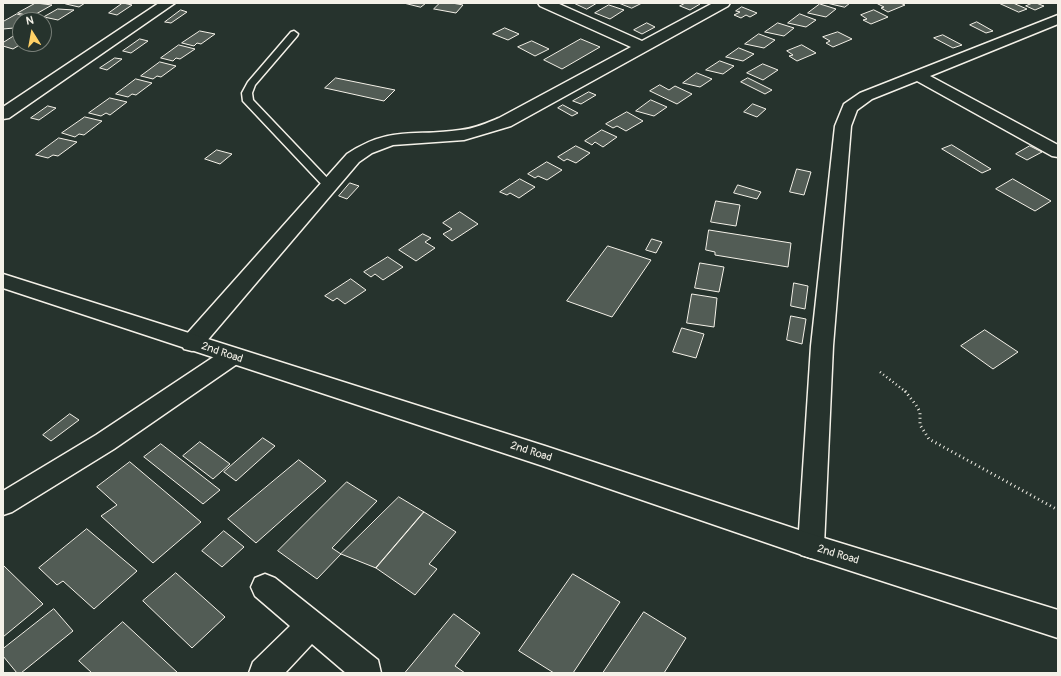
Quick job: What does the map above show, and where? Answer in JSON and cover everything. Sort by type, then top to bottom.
[{"type":"street","points":[[3,114],[168,3]]},
{"type":"street","points":[[545,3],[643,47]]},
{"type":"street","points":[[192,342],[352,158],[366,148],[383,141],[402,137],[460,136],[484,130],[505,122],[723,3]]},
{"type":"street","points":[[811,546],[822,346],[843,126],[850,108],[866,96],[1037,26],[1058,19]]},
{"type":"street","points":[[1037,26],[1058,35]]},
{"type":"street","points":[[917,76],[1058,152]]},
{"type":"street","name":"2nd Road","points":[[3,281],[545,456],[811,546],[1058,624]]},
{"type":"street","points":[[3,504],[105,442],[232,356]]},
{"type":"street","points":[[265,587],[367,671]]},
{"type":"street","points":[[264,673],[311,626]]},
{"type":"lane","points":[[294,34],[251,84],[247,93],[248,101],[329,186]]},
{"type":"path","points":[[880,372],[893,381],[914,402],[920,413],[918,423],[921,431],[928,439],[1058,510]]},
{"type":"building","points":[[36,3],[52,5],[40,12],[20,12]]},
{"type":"building","points":[[85,3],[79,7],[66,4]]},
{"type":"building","points":[[123,3],[132,5],[117,15],[109,13]]},
{"type":"building","points":[[404,3],[426,3],[421,7]]},
{"type":"building","points":[[440,3],[463,5],[456,13],[434,9]]},
{"type":"building","points":[[574,3],[597,3],[587,9]]},
{"type":"building","points":[[619,3],[642,3],[632,8]]},
{"type":"building","points":[[686,3],[700,4],[690,10],[680,6]]},
{"type":"building","points":[[827,3],[850,3],[845,7]]},
{"type":"building","points":[[900,3],[905,5],[888,12],[881,8],[884,7],[878,4]]},
{"type":"building","points":[[999,3],[1013,3],[1027,9],[1019,12]]},
{"type":"building","points":[[1033,3],[1044,6],[1035,10],[1026,6]]},
{"type":"building","points":[[820,4],[836,9],[826,17],[808,13]]},
{"type":"building","points":[[609,5],[624,10],[610,19],[595,13]]},
{"type":"building","points":[[742,7],[757,13],[750,17],[746,15],[741,18],[734,15],[740,12],[736,11]]},
{"type":"building","points":[[58,9],[74,10],[58,20],[52,19],[52,12]]},
{"type":"building","points":[[181,10],[187,12],[171,23],[165,22]]},
{"type":"building","points":[[874,10],[888,17],[871,24],[863,20],[867,19],[861,15]]},
{"type":"building","points":[[800,14],[816,20],[806,27],[788,23]]},
{"type":"building","points":[[12,17],[12,28],[3,29],[3,22]]},
{"type":"building","points":[[977,22],[993,31],[986,33],[970,25]]},
{"type":"building","points":[[647,23],[655,27],[642,34],[634,30]]},
{"type":"building","points":[[778,23],[794,28],[784,36],[765,32]]},
{"type":"building","points":[[505,28],[519,34],[508,40],[493,34]]},
{"type":"building","points":[[200,31],[215,34],[201,44],[197,43],[194,46],[182,43]]},
{"type":"building","points":[[838,32],[852,39],[833,47],[826,43],[830,41],[823,37]]},
{"type":"building","points":[[759,34],[775,40],[764,48],[745,44]]},
{"type":"building","points":[[943,35],[962,45],[953,48],[934,38]]},
{"type":"building","points":[[12,37],[12,49],[3,46],[3,43]]},
{"type":"building","points":[[140,39],[148,41],[131,53],[123,51]]},
{"type":"building","points":[[581,39],[600,47],[562,69],[544,60]]},
{"type":"building","points":[[532,41],[549,49],[535,56],[518,47]]},
{"type":"building","points":[[179,45],[195,49],[180,59],[176,58],[173,61],[161,58]]},
{"type":"building","points":[[802,45],[816,53],[797,61],[789,56],[793,55],[787,51]]},
{"type":"building","points":[[739,48],[754,54],[743,61],[726,57]]},
{"type":"building","points":[[115,58],[122,59],[107,70],[100,68]]},
{"type":"building","points":[[720,61],[734,66],[723,74],[706,70]]},
{"type":"building","points":[[160,62],[176,66],[161,77],[157,76],[153,79],[141,76]]},
{"type":"building","points":[[763,64],[778,70],[763,80],[747,73]]},
{"type":"building","points":[[697,73],[712,79],[700,87],[683,83]]},
{"type":"building","points":[[336,78],[395,90],[384,101],[325,88]]},
{"type":"building","points":[[748,78],[772,90],[765,94],[741,82]]},
{"type":"building","points":[[136,79],[152,83],[136,95],[132,94],[128,97],[116,94]]},
{"type":"building","points":[[660,85],[669,90],[675,86],[692,94],[677,104],[650,91]]},
{"type":"building","points":[[589,92],[596,95],[581,104],[573,101]]},
{"type":"building","points":[[110,98],[127,102],[110,115],[106,113],[101,116],[89,113]]},
{"type":"building","points":[[651,100],[667,107],[654,116],[636,111]]},
{"type":"building","points":[[753,104],[766,109],[757,117],[744,112]]},
{"type":"building","points":[[563,105],[578,113],[572,116],[558,108]]},
{"type":"building","points":[[48,106],[56,108],[39,120],[31,118]]},
{"type":"building","points":[[627,112],[643,121],[626,131],[617,126],[613,128],[606,124]]},
{"type":"building","points":[[85,117],[102,121],[84,135],[79,134],[75,137],[62,133]]},
{"type":"building","points":[[602,130],[617,137],[603,147],[595,142],[592,145],[585,141]]},
{"type":"building","points":[[59,138],[77,142],[58,156],[53,155],[48,158],[36,155]]},
{"type":"building","points":[[952,145],[991,169],[982,173],[942,149]]},
{"type":"building","points":[[576,146],[590,153],[576,163],[567,159],[564,161],[558,157]]},
{"type":"building","points":[[1030,146],[1042,152],[1027,160],[1016,154]]},
{"type":"building","points":[[217,150],[232,154],[220,164],[205,159]]},
{"type":"building","points":[[547,162],[562,170],[547,180],[538,176],[535,178],[528,174]]},
{"type":"building","points":[[797,169],[811,172],[804,195],[790,192]]},
{"type":"building","points":[[520,179],[535,187],[519,198],[510,193],[507,195],[500,192]]},
{"type":"building","points":[[1013,179],[1051,201],[1035,211],[996,189]]},
{"type":"building","points":[[350,183],[359,186],[347,199],[339,196]]},
{"type":"building","points":[[738,185],[761,192],[757,199],[734,193]]},
{"type":"building","points":[[716,201],[740,205],[736,226],[711,222]]},
{"type":"building","points":[[460,212],[478,224],[452,241],[443,234],[452,229],[443,223]]},
{"type":"building","points":[[709,230],[791,243],[788,267],[715,255],[715,252],[706,250]]},
{"type":"building","points":[[423,234],[431,238],[425,242],[435,248],[416,261],[399,250]]},
{"type":"building","points":[[652,239],[662,242],[656,253],[646,250]]},
{"type":"building","points":[[608,246],[651,260],[612,317],[567,301]]},
{"type":"building","points":[[388,257],[403,267],[383,280],[375,274],[371,277],[364,272]]},
{"type":"building","points":[[700,263],[724,267],[719,292],[695,288]]},
{"type":"building","points":[[351,279],[366,290],[345,304],[337,298],[333,301],[325,296]]},
{"type":"building","points":[[794,283],[808,286],[805,309],[791,306]]},
{"type":"building","points":[[692,294],[717,298],[714,327],[687,323]]},
{"type":"building","points":[[791,316],[806,319],[802,344],[787,340]]},
{"type":"building","points":[[682,328],[704,334],[696,358],[673,352]]},
{"type":"building","points":[[985,330],[1018,352],[993,369],[961,346]]},
{"type":"building","points":[[70,414],[79,420],[51,441],[43,435]]},
{"type":"building","points":[[263,438],[275,446],[236,481],[224,472]]},
{"type":"building","points":[[200,442],[230,464],[213,479],[183,456]]},
{"type":"building","points":[[161,444],[220,490],[203,504],[144,457]]},
{"type":"building","points":[[299,460],[326,481],[256,543],[228,519]]},
{"type":"building","points":[[130,462],[201,522],[153,563],[101,516],[117,505],[97,487]]},
{"type":"building","points":[[347,482],[377,501],[332,548],[341,554],[317,579],[278,551]]},
{"type":"building","points":[[399,497],[424,512],[376,568],[341,554]]},
{"type":"building","points":[[424,512],[456,532],[429,564],[437,569],[415,595],[376,568]]},
{"type":"building","points":[[87,529],[137,571],[94,609],[63,581],[57,585],[39,568]]},
{"type":"building","points":[[224,531],[244,547],[222,567],[202,551]]},
{"type":"building","points":[[3,565],[43,604],[3,637]]},
{"type":"building","points":[[176,573],[225,617],[192,648],[143,601]]},
{"type":"building","points":[[573,574],[620,602],[573,673],[554,673],[519,651]]},
{"type":"building","points":[[54,609],[73,631],[21,673],[17,673],[3,656],[3,649]]},
{"type":"building","points":[[644,612],[686,638],[664,673],[603,673]]},
{"type":"building","points":[[454,614],[480,633],[455,666],[465,673],[405,673]]},
{"type":"building","points":[[123,622],[178,673],[92,673],[79,661]]}]
